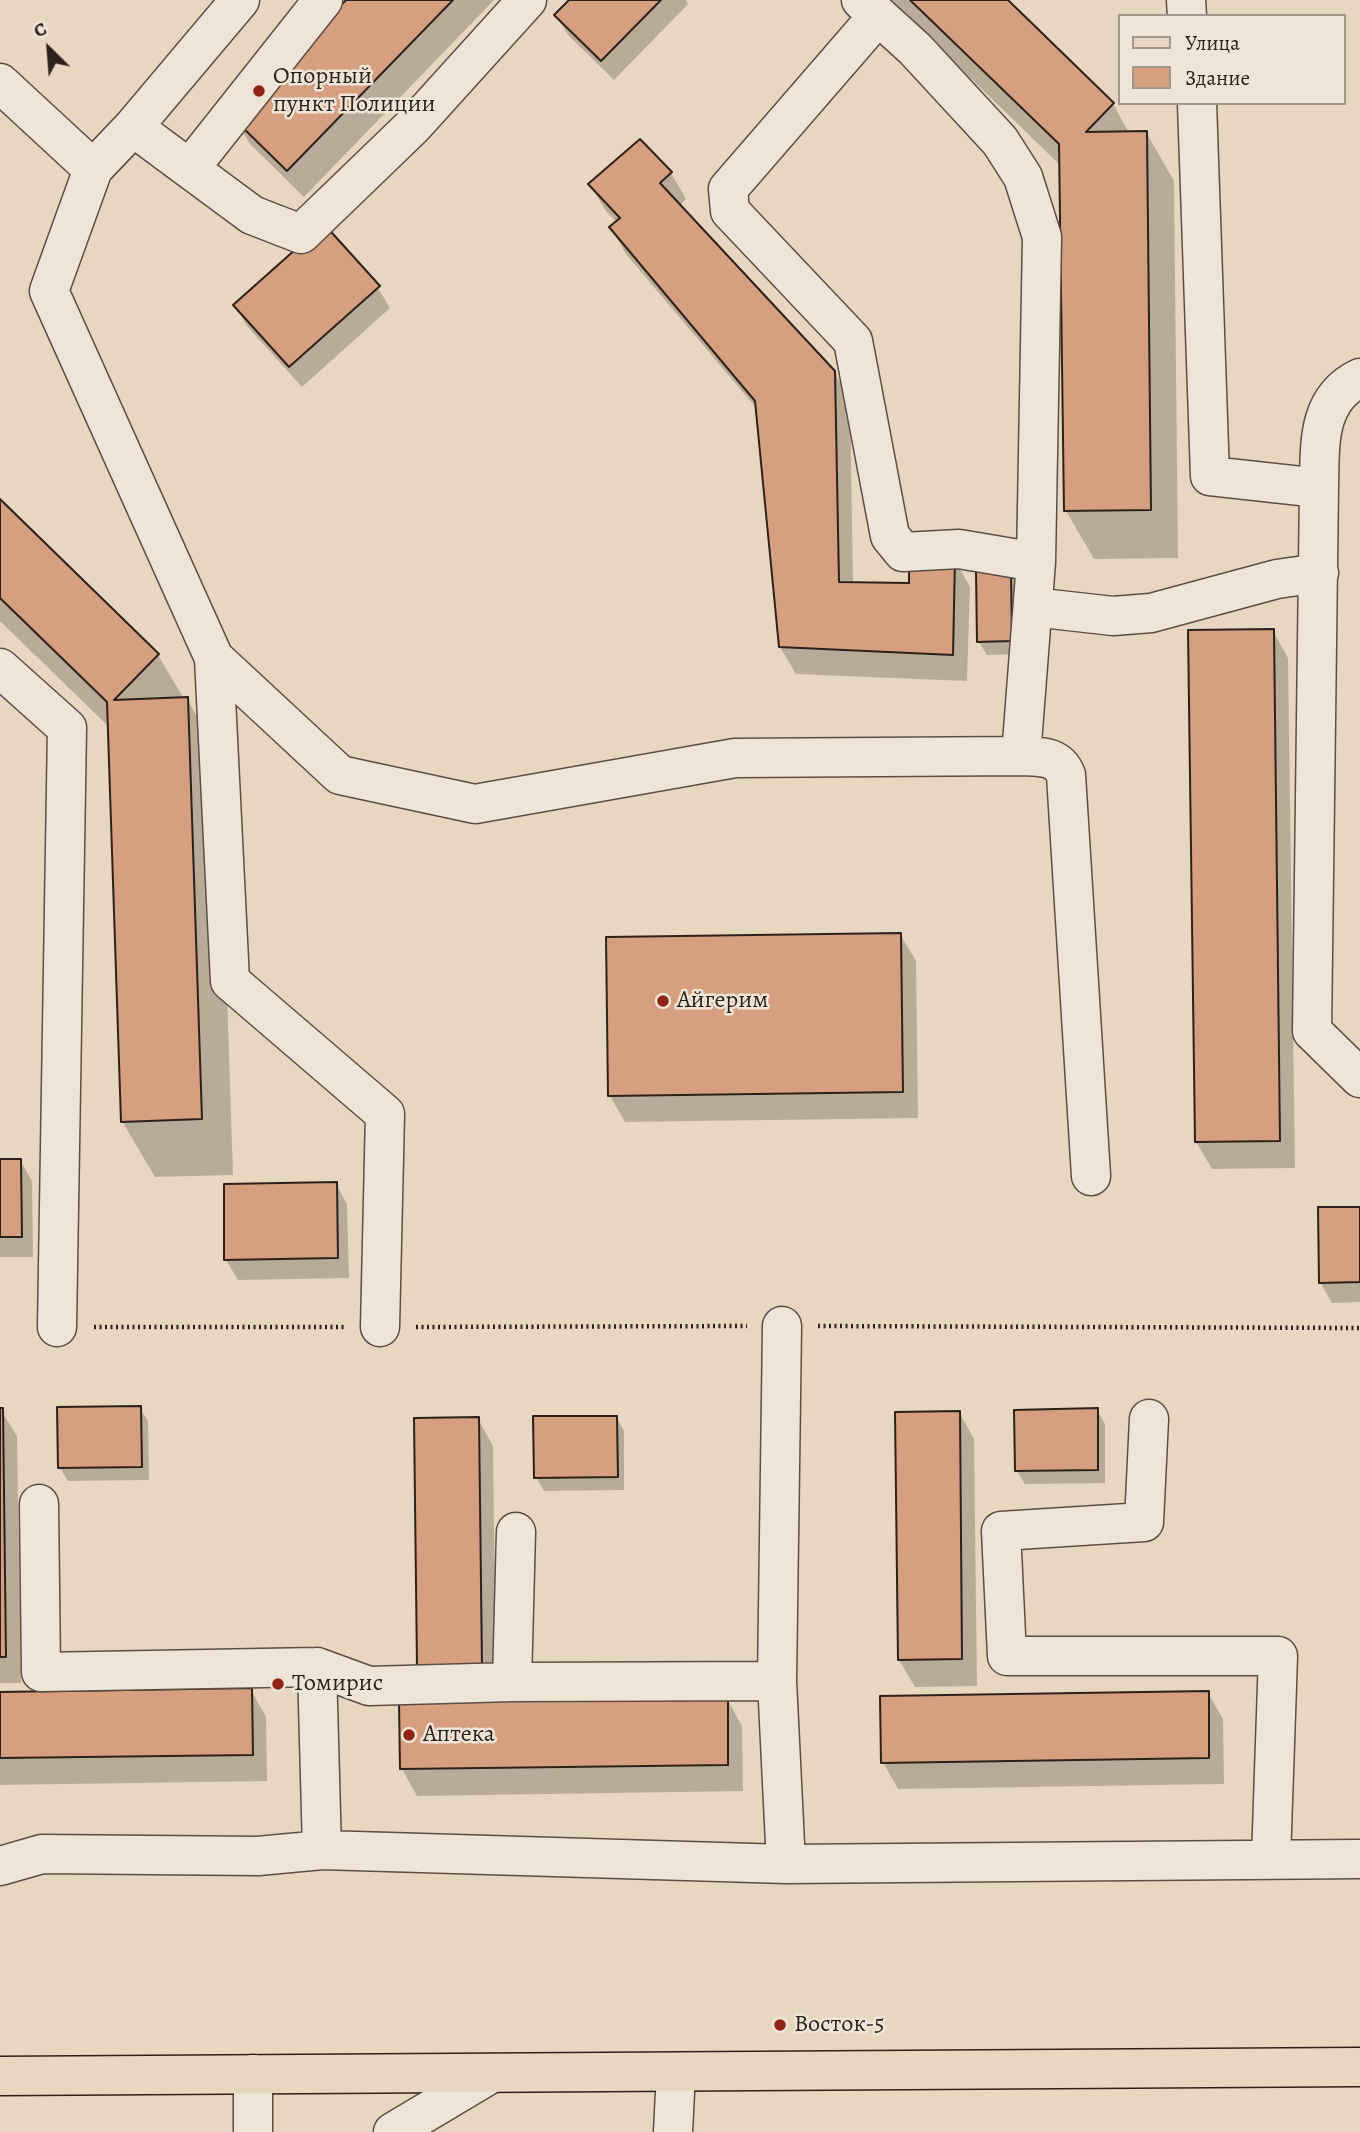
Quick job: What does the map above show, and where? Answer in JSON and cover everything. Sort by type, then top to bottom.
[{"type":"main road","points":[[0,2076],[1360,2067]]},
{"type":"lane","points":[[240,0],[133,127],[93,169],[49,291],[214,658],[230,981],[385,1114],[380,1327]]},
{"type":"lane","points":[[190,168],[323,0]]},
{"type":"lane","points":[[133,127],[252,215],[301,234],[413,125],[527,0]]},
{"type":"lane","points":[[1021,756],[1036,562],[1042,237],[1023,177],[1000,141],[915,48],[869,8],[728,189],[730,211],[853,341],[890,536],[903,551],[959,550],[1036,562]]},
{"type":"lane","points":[[0,83],[93,169]]},
{"type":"lane","points":[[1197,105],[1210,475],[1319,488]]},
{"type":"lane","points":[[1360,378],[1348,384],[1332,400],[1323,422],[1319,488],[1312,1031],[1360,1078]]},
{"type":"lane","points":[[1033,607],[1113,616],[1151,613],[1277,579],[1319,573]]},
{"type":"lane","points":[[214,658],[340,775],[475,804],[735,758],[1021,756],[1055,759],[1066,775],[1091,1176]]},
{"type":"lane","points":[[0,667],[67,729],[57,1327]]},
{"type":"lane","points":[[782,1326],[777,1681],[786,1864]]},
{"type":"lane","points":[[1149,1419],[1144,1522],[1001,1531],[1007,1656],[1278,1656],[1271,1859]]},
{"type":"lane","points":[[38,1504],[41,1672],[317,1667],[369,1686],[512,1682],[777,1681]]},
{"type":"lane","points":[[512,1682],[516,1532]]},
{"type":"lane","points":[[317,1667],[322,1850]]},
{"type":"lane","points":[[0,1866],[42,1854],[258,1856],[322,1850],[786,1864],[1360,1859]]},
{"type":"lane","points":[[673,2132],[676,2072]]},
{"type":"lane","points":[[393,2132],[492,2073]]},
{"type":"lane","points":[[253,2074],[253,2132]]},
{"type":"path","points":[[57,1327],[1360,1328]]},
{"type":"building","points":[[346,0],[453,0],[287,171],[232,117]]},
{"type":"building","points":[[569,0],[661,0],[601,61],[554,15]]},
{"type":"building","points":[[910,0],[1008,0],[1114,103],[1086,132],[1147,131],[1151,510],[1064,511],[1059,144]]},
{"type":"building","points":[[640,139],[672,172],[660,183],[835,371],[839,582],[909,583],[909,559],[955,559],[953,655],[779,647],[755,401],[609,227],[620,218],[588,184]]},
{"type":"building","points":[[324,224],[380,286],[289,367],[233,305]]},
{"type":"building","points":[[0,499],[159,654],[114,700],[188,697],[202,1119],[121,1122],[107,702],[0,598]]},
{"type":"building","points":[[976,571],[1011,571],[1012,641],[977,642]]},
{"type":"building","points":[[1274,629],[1280,1141],[1195,1142],[1188,630]]},
{"type":"building","points":[[901,933],[903,1092],[608,1096],[606,937]]},
{"type":"building","points":[[0,1159],[21,1159],[22,1237],[0,1237]]},
{"type":"building","points":[[337,1182],[338,1258],[224,1260],[224,1184]]},
{"type":"building","points":[[1318,1207],[1360,1207],[1360,1282],[1319,1283]]},
{"type":"building","points":[[141,1406],[142,1467],[58,1468],[57,1407]]},
{"type":"building","points":[[0,1408],[3,1408],[6,1657],[0,1657]]},
{"type":"building","points":[[1098,1408],[1098,1470],[1015,1471],[1014,1410]]},
{"type":"building","points":[[960,1411],[962,1659],[898,1660],[895,1412]]},
{"type":"building","points":[[533,1416],[617,1416],[618,1477],[534,1478]]},
{"type":"building","points":[[479,1417],[482,1666],[417,1667],[414,1418]]},
{"type":"building","points":[[252,1688],[253,1755],[0,1758],[0,1692]]},
{"type":"building","points":[[1209,1691],[1209,1758],[881,1763],[880,1696]]},
{"type":"building","points":[[728,1698],[728,1765],[400,1769],[399,1702]]},
{"type":"place","name":"Опорный пункт Полиции","points":[[259,91]]},
{"type":"place","name":"Айгерим","points":[[663,1001]]},
{"type":"place","name":"Томирис","points":[[278,1684]]},
{"type":"place","name":"Аптека","points":[[409,1735]]},
{"type":"place","name":"Восток-5","points":[[780,2025]]}]
